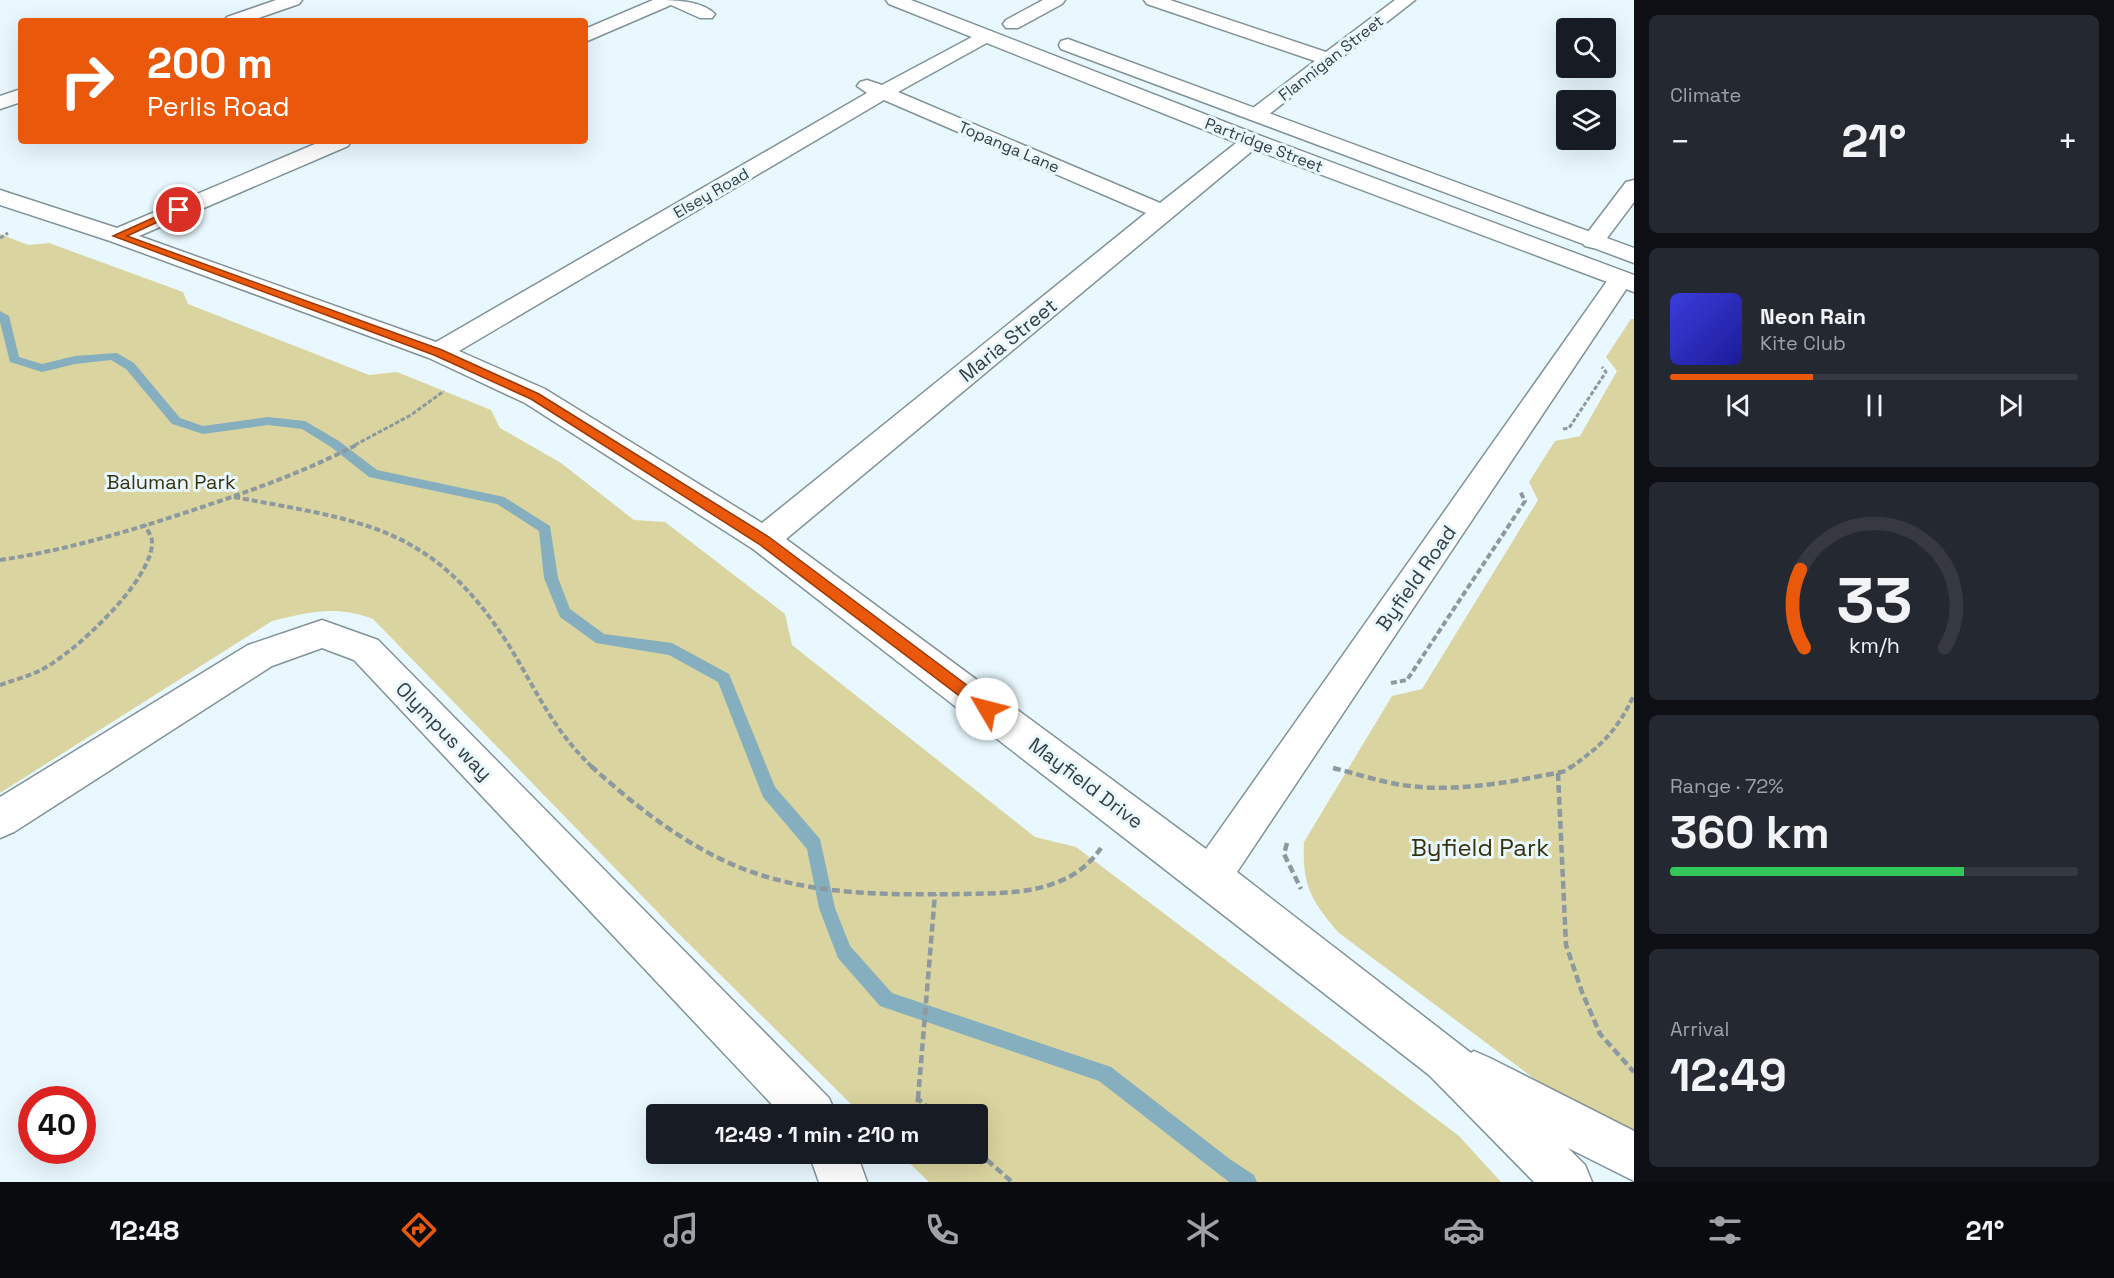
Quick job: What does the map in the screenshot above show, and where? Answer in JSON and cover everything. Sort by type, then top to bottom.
[{"type":"street","points":[[242,18],[293,0]]},
{"type":"street","points":[[588,35],[668,0]]},
{"type":"street","points":[[675,0],[706,14]]},
{"type":"street","name":"Partridge Street","points":[[895,0],[988,26],[1630,273]]},
{"type":"street","points":[[948,0],[970,8]]},
{"type":"street","points":[[1012,24],[1056,0]]},
{"type":"street","points":[[1153,0],[1329,59]]},
{"type":"street","name":"Flannigan Street","points":[[1255,128],[1329,59],[1406,0]]},
{"type":"street","name":"Partridge Street","points":[[988,26],[1012,24],[1040,34],[1255,128],[1593,241],[1630,273]]},
{"type":"street","name":"Elsey Road","points":[[438,352],[882,93],[988,26]]},
{"type":"street","name":"Topanga Lane","points":[[857,81],[1162,213]]},
{"type":"street","points":[[0,103],[18,96]]},
{"type":"street","name":"Maria Street","points":[[764,540],[1162,213],[1255,128]]},
{"type":"street","points":[[118,236],[333,144]]},
{"type":"street","points":[[1593,241],[1634,187]]},
{"type":"street","name":"Mayfield Drive","points":[[0,197],[118,236],[438,352],[535,396],[764,540],[1210,877],[1445,1059],[1568,1182]]},
{"type":"street","name":"Byfield Road","points":[[1210,877],[1630,273]]},
{"type":"street","name":"Olympus way","points":[[0,819],[260,655],[322,634],[366,650],[803,1104]]},
{"type":"street","name":"Mayfield Drive","points":[[1445,1059],[1634,1157]]},
{"type":"street","points":[[837,1164],[843,1182]]},
{"type":"path","points":[[0,560],[65,548],[234,497],[333,458],[423,409],[445,390]]},
{"type":"path","points":[[234,497],[334,514],[362,522],[385,530],[430,556],[454,574],[488,613],[552,722],[570,744],[615,788],[684,838],[753,873],[787,882],[852,893],[1013,892],[1056,885],[1086,867],[1103,845]]},
{"type":"path","points":[[0,685],[45,668],[80,641],[112,611],[134,585],[148,561],[153,542],[145,525]]},
{"type":"path","points":[[1326,767],[1397,784],[1444,788],[1505,783],[1566,771],[1599,747],[1622,721],[1634,695]]},
{"type":"path","points":[[1558,772],[1566,945],[1582,992],[1600,1034],[1634,1072]]},
{"type":"path","points":[[1288,836],[1284,854],[1302,892]]},
{"type":"path","points":[[917,1104],[935,894]]},
{"type":"path","points":[[918,1099],[924,1104]]},
{"type":"path","points":[[988,1161],[1012,1182]]},
{"type":"green space","name":"Baluman Park","points":[[0,234],[28,245],[49,243],[183,292],[188,304],[369,375],[397,372],[491,410],[500,428],[561,463],[634,520],[665,522],[785,614],[792,645],[1035,837],[1076,847],[1459,1136],[1501,1182],[929,1182],[910,1164],[988,1164],[988,1104],[851,1104],[673,928],[373,619],[359,615],[322,611],[272,621],[0,793]]},
{"type":"green space","name":"Byfield Park","points":[[1631,319],[1634,319],[1634,1135],[1552,1092],[1339,933],[1321,911],[1310,892],[1304,857],[1304,842],[1392,696],[1422,689],[1538,500],[1529,482],[1555,441],[1580,436],[1617,371],[1606,357]]},
{"type":"waterway","points":[[0,314],[4,316],[14,359],[42,368],[75,360],[113,356],[130,366],[176,421],[203,430],[268,421],[305,425],[335,444],[373,474],[500,500],[545,529],[551,578],[565,613],[601,639],[672,649],[724,678],[769,792],[814,845],[827,908],[844,952],[886,1000],[1104,1074],[1224,1167],[1247,1182]]},
{"type":"route","points":[[179,210],[118,236],[438,352],[535,396],[764,540],[987,709]]}]
